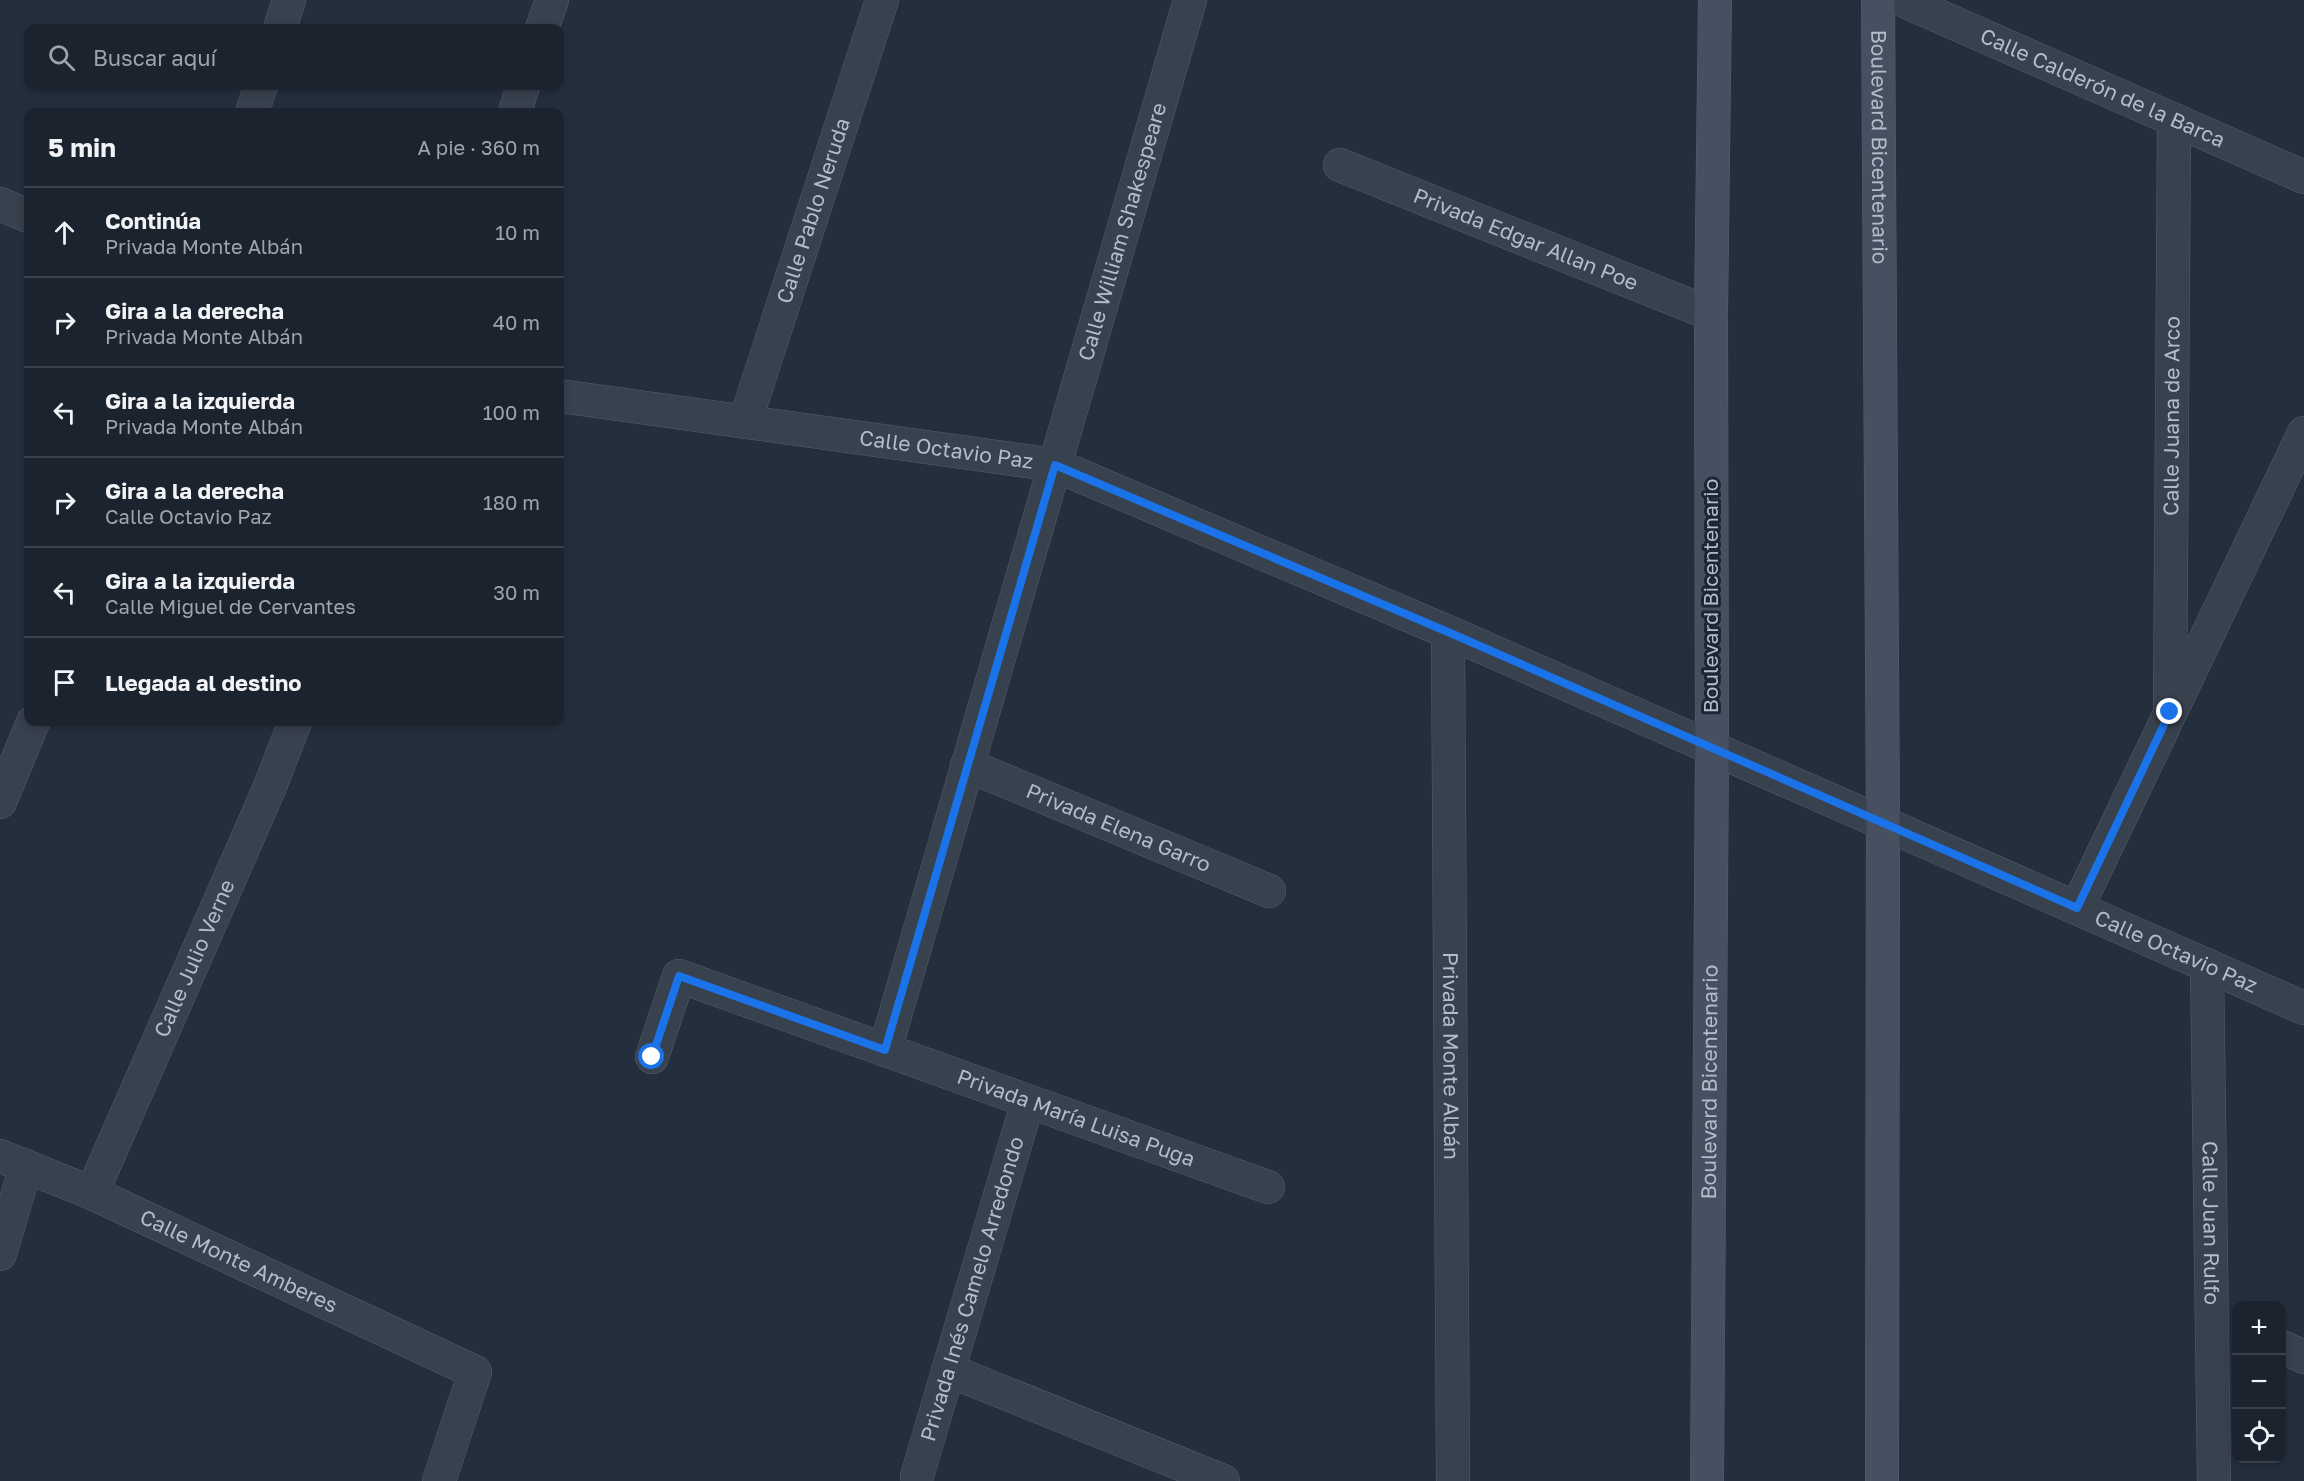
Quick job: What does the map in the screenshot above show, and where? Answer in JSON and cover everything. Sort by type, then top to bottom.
[{"type":"main road","name":"Boulevard Bicentenario","points":[[1707,1481],[1712,748],[1711,314],[1715,0]]},
{"type":"main road","name":"Boulevard Bicentenario","points":[[1878,0],[1883,823],[1882,1481]]},
{"type":"street","points":[[281,24],[289,0]]},
{"type":"street","points":[[543,24],[552,0]]},
{"type":"street","name":"Calle Pablo Neruda","points":[[745,422],[882,0]]},
{"type":"street","name":"Calle William Shakespeare","points":[[1055,465],[1190,0]]},
{"type":"street","name":"Calle Calderón de la Barca","points":[[1902,0],[2304,177]]},
{"type":"street","points":[[253,108],[260,90]]},
{"type":"street","points":[[516,108],[522,90]]},
{"type":"street","name":"Calle Juana de Arco","points":[[2170,712],[2174,120]]},
{"type":"street","name":"Privada Edgar Allan Poe","points":[[1340,165],[1711,314]]},
{"type":"street","points":[[0,204],[24,214]]},
{"type":"street","name":"Calle Octavio Paz","points":[[564,397],[1055,465],[1448,632],[2304,1008]]},
{"type":"street","points":[[2077,908],[2304,433]]},
{"type":"street","points":[[652,1057],[679,976],[885,1050],[1055,465]]},
{"type":"street","name":"Privada Monte Albán","points":[[1448,632],[1453,1481]]},
{"type":"street","points":[[0,802],[31,726]]},
{"type":"street","name":"Calle Julio Verne","points":[[92,1193],[269,789],[293,726]]},
{"type":"street","name":"Privada Elena Garro","points":[[967,765],[1269,891]]},
{"type":"street","name":"Calle Juan Rulfo","points":[[2208,965],[2224,1322],[2214,1481]]},
{"type":"street","name":"Privada María Luisa Puga","points":[[885,1050],[1268,1187]]},
{"type":"street","name":"Privada Inés Camelo Arredondo","points":[[917,1476],[1028,1101]]},
{"type":"street","points":[[0,1254],[13,1161]]},
{"type":"street","name":"Calle Monte Amberes","points":[[13,1161],[92,1193],[475,1372],[439,1481]]},
{"type":"street","points":[[2286,1349],[2304,1357]]},
{"type":"street","points":[[948,1370],[1223,1481]]},
{"type":"route","points":[[652,1057],[679,976],[885,1050],[1055,465],[1448,632],[2077,908],[2170,712]]}]
